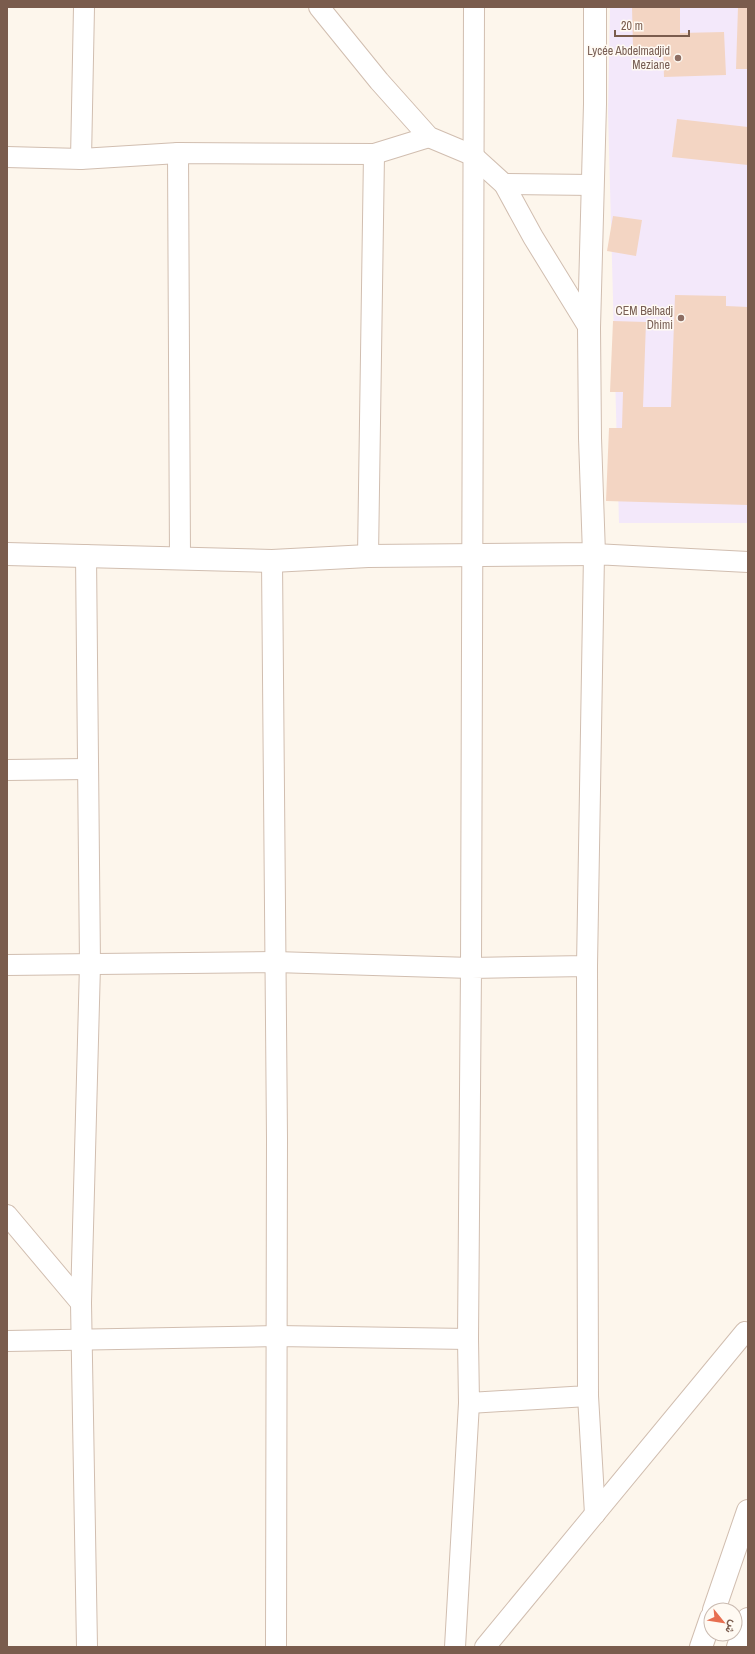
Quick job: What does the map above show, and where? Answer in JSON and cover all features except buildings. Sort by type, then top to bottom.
[{"type":"street","points":[[81,159],[84,7]]},
{"type":"street","points":[[319,7],[379,81],[429,136],[472,155],[504,184],[533,237],[589,328]]},
{"type":"street","points":[[455,1647],[469,1403],[468,1339],[473,556],[472,155],[474,7]]},
{"type":"street","points":[[595,7],[593,185],[589,328],[590,438],[594,554],[587,966],[588,1396],[595,1514]]},
{"type":"street","points":[[7,157],[81,159],[178,153],[374,154],[429,136]]},
{"type":"street","points":[[178,153],[180,559]]},
{"type":"street","points":[[368,556],[374,154]]},
{"type":"street","points":[[504,184],[593,185]]},
{"type":"street","points":[[7,554],[272,561],[368,556],[594,554],[748,562]]},
{"type":"street","points":[[86,555],[90,965],[81,1303],[87,1647]]},
{"type":"street","points":[[272,561],[278,1138],[276,1647]]},
{"type":"street","points":[[7,770],[87,769]]},
{"type":"street","points":[[7,965],[275,962],[471,968],[587,966]]},
{"type":"street","points":[[7,1215],[81,1303]]},
{"type":"street","points":[[485,1647],[745,1332],[748,1334]]},
{"type":"street","points":[[7,1342],[277,1336],[468,1339]]},
{"type":"street","points":[[469,1403],[588,1396]]},
{"type":"street","points":[[717,1602],[748,1511]]},
{"type":"street","points":[[738,1647],[748,1619]]},
{"type":"shaded area","name":"CEM Belhadj Dhimi","points":[[610,7],[748,7],[748,523],[619,523],[608,112]]},
{"type":"place","name":"Lycée Abdelmadjid Meziane","points":[[678,58]]},
{"type":"place","name":"CEM Belhadj Dhimi","points":[[681,318]]}]
